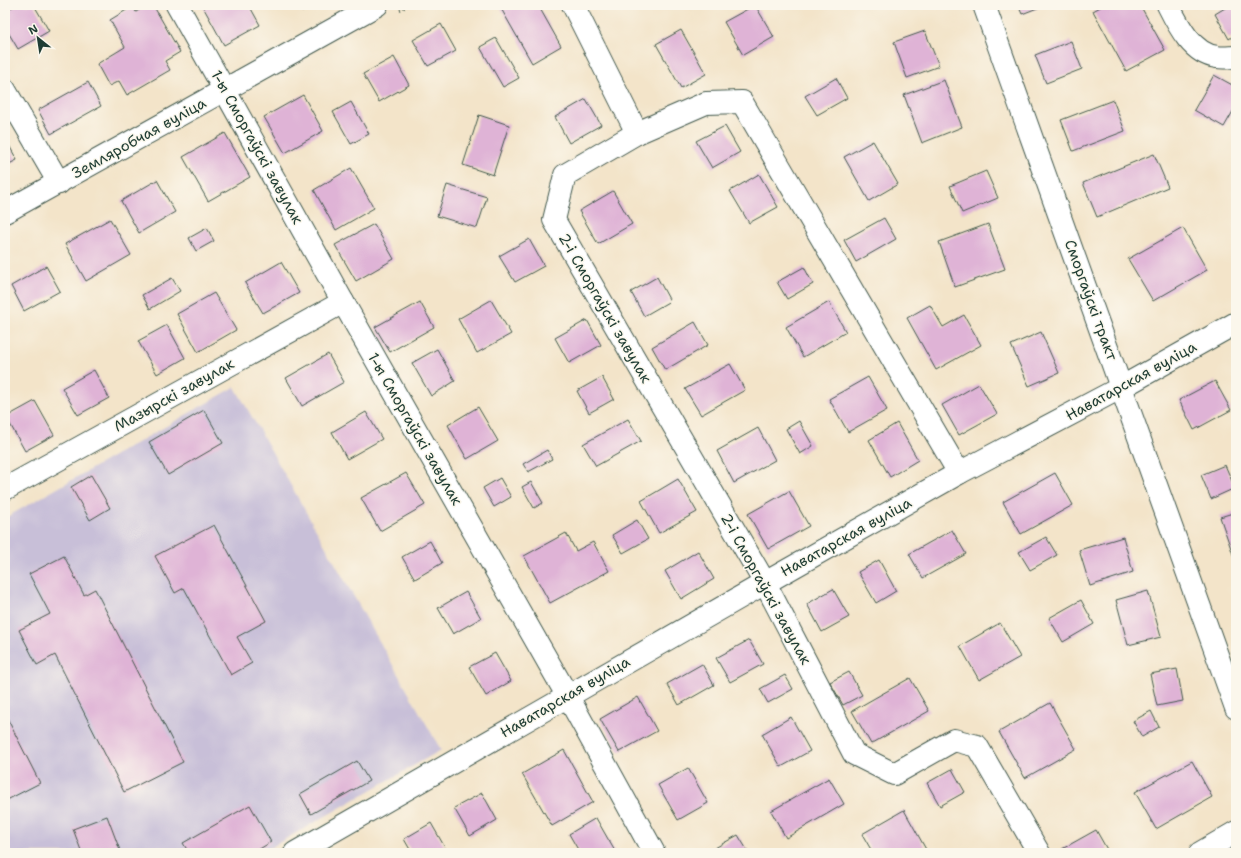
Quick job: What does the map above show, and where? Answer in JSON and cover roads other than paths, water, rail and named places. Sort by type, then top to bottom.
[{"type":"street","name":"1-ы Сморгаўскі завулак","points":[[177,5],[343,302],[567,695],[654,853]]},
{"type":"street","name":"Земляробчая вуліца","points":[[5,212],[377,5]]},
{"type":"street","points":[[573,5],[637,133]]},
{"type":"street","name":"Сморгаўскі тракт","points":[[984,5],[1236,708]]},
{"type":"street","points":[[1168,5],[1180,28],[1194,47],[1216,57],[1236,57]]},
{"type":"street","points":[[5,90],[59,183]]},
{"type":"street","name":"2-і Сморгаўскі завулак","points":[[959,473],[742,102],[706,103],[637,133],[565,175],[554,220],[764,582],[854,754],[894,774],[954,740],[977,746],[1039,853]]},
{"type":"street","name":"Мазырскі завулак","points":[[5,488],[343,302]]},
{"type":"street","name":"Наватарская вуліца","points":[[295,853],[764,582],[959,473],[1122,387],[1236,323]]},
{"type":"street","points":[[1200,853],[1236,832]]}]
